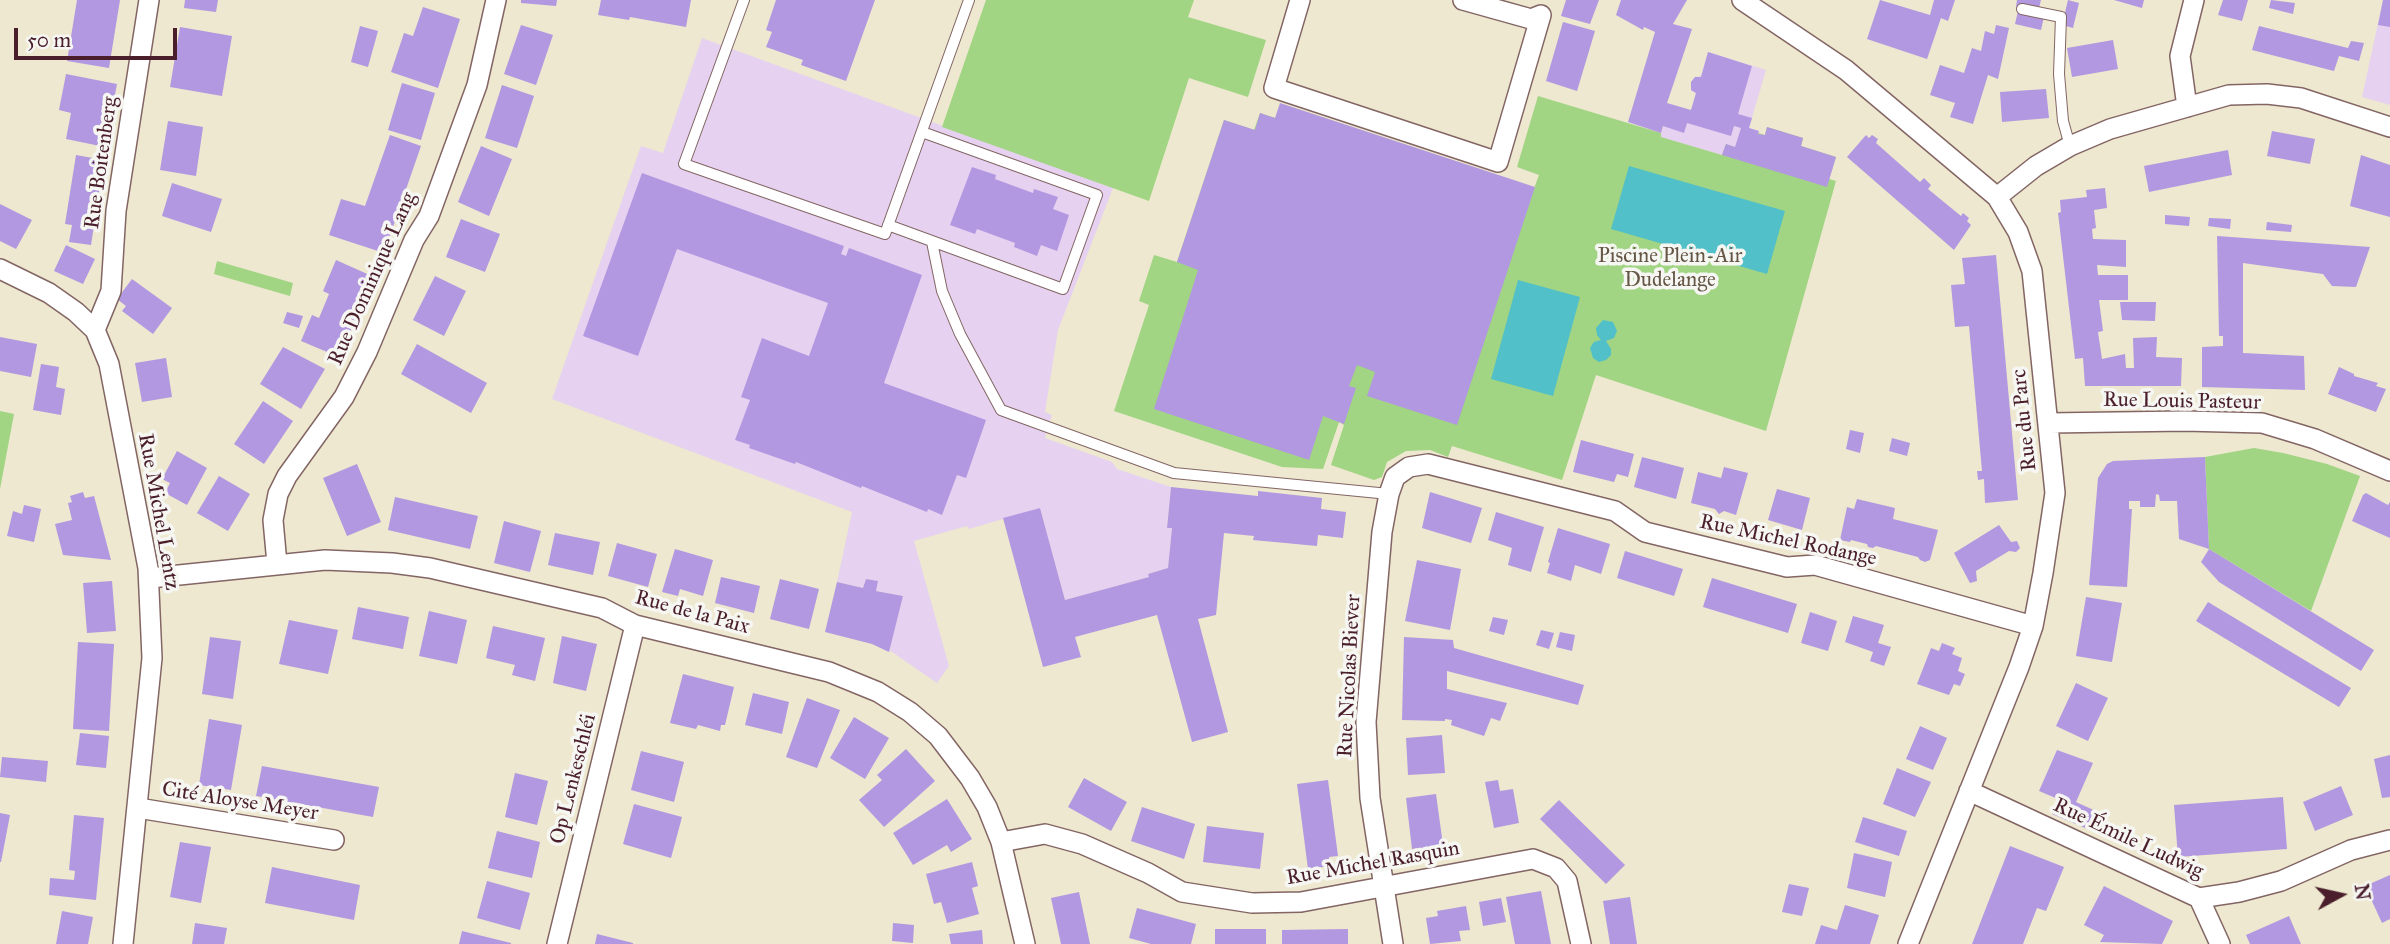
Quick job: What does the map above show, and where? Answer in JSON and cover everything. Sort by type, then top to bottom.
[{"type":"street","name":"Rue Boitenberg","points":[[95,330],[111,291],[116,211],[149,0]]},
{"type":"street","name":"Rue Dominique Lang","points":[[277,564],[272,520],[278,494],[287,477],[344,397],[367,352],[414,240],[429,216],[477,85],[496,0]]},
{"type":"street","points":[[1300,0],[1274,88],[1498,162],[1543,8]]},
{"type":"street","points":[[1463,0],[1531,19],[1543,8]]},
{"type":"street","name":"Rue du Parc","points":[[1742,0],[1846,70],[1997,197],[2018,233],[2032,271],[2055,493],[2033,626],[1909,944]]},
{"type":"street","points":[[2187,107],[2180,55],[2194,0]]},
{"type":"street","points":[[1997,197],[2036,166],[2070,146],[2110,129],[2229,95],[2267,94],[2301,98],[2390,127]]},
{"type":"street","name":"Rue Michel Lentz","points":[[0,269],[49,293],[76,312],[95,330],[109,364],[150,578],[152,658],[123,944]]},
{"type":"street","name":"Rue Louis Pasteur","points":[[2049,423],[2262,423],[2315,439],[2390,471]]},
{"type":"street","name":"Rue Michel Rodange","points":[[1389,494],[1395,477],[1409,467],[1428,464],[1615,511],[1645,532],[1787,567],[1821,567],[2033,626]]},
{"type":"street","name":"Rue Nicolas Biever","points":[[1389,494],[1382,532],[1366,722],[1370,798],[1393,944]]},
{"type":"street","name":"Rue de la Paix","points":[[150,578],[325,560],[393,562],[602,608],[635,625],[829,671],[878,692],[910,712],[938,736],[970,778],[987,807],[1001,842],[1025,944]]},
{"type":"street","name":"Op Lenkeschléi","points":[[557,944],[635,625]]},
{"type":"street","name":"Rue Émile Ludwig","points":[[1969,791],[2199,898],[2239,892],[2281,881],[2351,850],[2390,840]]},
{"type":"street","name":"Cité Aloyse Meyer","points":[[138,808],[334,840]]},
{"type":"street","name":"Rue Michel Rasquin","points":[[1001,842],[1045,834],[1082,844],[1148,873],[1182,892],[1252,903],[1301,902],[1533,859],[1556,867],[1567,881],[1581,944]]},
{"type":"street","points":[[2199,898],[2220,944]]},
{"type":"lane","points":[[744,0],[684,164],[885,234],[969,0]]},
{"type":"lane","points":[[2022,9],[2061,17],[2059,74],[2063,121],[2070,146]]},
{"type":"lane","points":[[888,225],[1063,289],[1097,195],[922,132]]},
{"type":"lane","points":[[932,242],[951,313],[1001,410],[1174,473],[1389,494]]},
{"type":"shaded area","points":[[2383,0],[2390,0],[2390,105],[2362,97]]},
{"type":"shaded area","points":[[702,38],[1113,188],[1058,330],[1045,412],[1052,415],[1045,438],[1112,462],[1117,469],[1171,487],[1167,527],[1172,528],[1168,568],[1148,574],[1149,577],[1065,600],[1040,508],[969,529],[967,526],[914,541],[949,666],[937,683],[889,650],[903,596],[876,591],[877,581],[866,579],[863,588],[837,582],[852,512],[552,399],[641,146],[663,153]]},
{"type":"shaded area","points":[[1708,52],[1766,70],[1749,128],[1759,131],[1758,134],[1748,131],[1735,147],[1722,155],[1660,137],[1663,127],[1661,125],[1691,110],[1696,94],[1691,90],[1691,82],[1695,77],[1701,76]]},
{"type":"green space","points":[[986,0],[1194,0],[1188,17],[1266,40],[1248,97],[1189,78],[1149,201],[942,127]]},
{"type":"green space","name":"Piscine Plein-Air Dudelange","points":[[1538,96],[1661,133],[1661,137],[1722,155],[1726,144],[1735,147],[1748,130],[1765,135],[1767,127],[1803,138],[1801,146],[1836,157],[1829,179],[1836,181],[1766,431],[1596,375],[1562,480],[1452,446],[1448,457],[1430,450],[1406,451],[1387,462],[1382,477],[1374,480],[1331,465],[1344,425],[1339,422],[1323,469],[1282,467],[1114,411],[1149,305],[1139,301],[1154,255],[1177,262],[1224,120],[1254,130],[1260,113],[1529,202],[1539,175],[1517,167]]},
{"type":"green space","points":[[217,261],[293,283],[290,296],[214,274]]},
{"type":"green space","points":[[0,411],[14,414],[0,489]]},
{"type":"green space","points":[[2254,448],[2327,464],[2360,476],[2311,611],[2209,549],[2205,457]]},
{"type":"water","points":[[1629,166],[1785,211],[1767,274],[1611,229]]},
{"type":"water","points":[[1518,280],[1580,297],[1553,396],[1491,379]]},
{"type":"water","points":[[1603,320],[1613,322],[1617,331],[1614,338],[1606,341],[1611,355],[1599,362],[1593,358],[1590,348],[1594,342],[1601,340],[1596,328]]},
{"type":"building","points":[[77,0],[120,0],[109,68],[67,61]]},
{"type":"building","points":[[185,0],[218,0],[216,12],[184,8]]},
{"type":"building","points":[[521,0],[557,0],[556,6],[521,3]]},
{"type":"building","points":[[601,0],[691,0],[686,27],[630,17],[629,20],[598,15]]},
{"type":"building","points":[[776,0],[875,0],[846,81],[801,65],[803,60],[766,47],[772,32],[766,30]]},
{"type":"building","points":[[1566,0],[1599,0],[1590,24],[1561,16]]},
{"type":"building","points":[[1621,0],[1687,0],[1673,24],[1692,29],[1667,103],[1691,110],[1696,93],[1691,90],[1691,82],[1695,77],[1701,77],[1708,52],[1752,66],[1738,114],[1752,118],[1749,128],[1759,131],[1758,134],[1765,135],[1767,127],[1803,138],[1801,146],[1836,157],[1827,187],[1722,155],[1726,144],[1735,147],[1741,128],[1734,126],[1731,136],[1687,123],[1684,133],[1663,126],[1661,133],[1628,122],[1655,32],[1644,27],[1643,30],[1616,15]]},
{"type":"building","points":[[1880,0],[1930,15],[1934,0],[1955,0],[1948,21],[1941,18],[1927,59],[1867,39]]},
{"type":"building","points":[[2017,0],[2041,0],[2038,12],[2016,7]]},
{"type":"building","points":[[2068,0],[2079,3],[2073,28],[2062,25]]},
{"type":"building","points":[[2114,0],[2144,0],[2142,8]]},
{"type":"building","points":[[2223,0],[2248,0],[2242,21],[2218,15]]},
{"type":"building","points":[[2271,0],[2295,3],[2293,14],[2269,8]]},
{"type":"building","points":[[2383,0],[2390,0],[2390,27],[2378,25]]},
{"type":"building","points":[[423,7],[460,19],[438,88],[391,72],[404,33],[413,36]]},
{"type":"building","points":[[2018,11],[2044,17],[2041,30],[2015,24]]},
{"type":"building","points":[[1563,22],[1595,31],[1577,91],[1546,81]]},
{"type":"building","points":[[521,25],[553,35],[536,85],[504,74]]},
{"type":"building","points":[[1996,25],[2009,28],[1998,79],[1988,75],[1973,124],[1950,117],[1955,103],[1930,95],[1940,65],[1964,73],[1972,48],[1981,51],[1985,31],[1994,34]]},
{"type":"building","points":[[360,26],[378,31],[368,67],[351,62]]},
{"type":"building","points":[[2259,26],[2348,48],[2351,41],[2364,43],[2359,61],[2339,56],[2334,71],[2252,50]]},
{"type":"building","points":[[180,27],[232,36],[222,96],[170,87]]},
{"type":"building","points":[[2113,40],[2118,69],[2072,77],[2067,48]]},
{"type":"building","points":[[66,74],[117,84],[105,147],[66,139],[71,113],[59,110]]},
{"type":"building","points":[[402,83],[435,93],[421,140],[388,130]]},
{"type":"building","points":[[502,85],[534,96],[517,148],[485,138]]},
{"type":"building","points":[[2046,89],[2049,118],[2002,122],[2000,92]]},
{"type":"building","points":[[1280,103],[1535,187],[1457,425],[1367,396],[1375,372],[1357,365],[1349,386],[1356,388],[1344,424],[1323,416],[1309,460],[1154,409],[1198,270],[1177,262],[1224,120],[1255,130],[1260,113],[1275,118]]},
{"type":"building","points":[[168,121],[203,127],[196,176],[160,170]]},
{"type":"building","points":[[2272,131],[2315,139],[2310,164],[2267,156]]},
{"type":"building","points":[[390,135],[421,146],[384,253],[329,235],[341,199],[365,206]]},
{"type":"building","points":[[1866,135],[1878,139],[1876,143],[1920,182],[1924,178],[1931,185],[1928,189],[1961,216],[1963,213],[1969,218],[1967,221],[1971,225],[1954,250],[1847,157]]},
{"type":"building","points":[[481,146],[512,159],[489,216],[458,202]]},
{"type":"building","points":[[2228,150],[2232,175],[2149,192],[2144,166]]},
{"type":"building","points":[[76,155],[104,160],[91,245],[69,242],[72,225],[65,224]]},
{"type":"building","points":[[2361,155],[2390,165],[2390,217],[2350,206]]},
{"type":"building","points":[[972,167],[1033,193],[1034,189],[1058,197],[1053,209],[1069,215],[1057,251],[1041,245],[1037,256],[1014,247],[1015,243],[977,229],[975,234],[950,225]]},
{"type":"building","points":[[642,173],[844,246],[841,254],[846,256],[849,248],[922,275],[884,383],[986,420],[966,478],[957,475],[942,515],[928,509],[927,512],[796,462],[795,464],[749,448],[750,445],[735,440],[750,400],[741,397],[762,338],[809,356],[828,303],[677,249],[638,356],[583,336]]},
{"type":"building","points":[[172,183],[222,199],[211,232],[162,216]]},
{"type":"building","points":[[2105,188],[2107,208],[2094,210],[2096,228],[2092,229],[2093,239],[2126,240],[2126,267],[2097,265],[2098,275],[2128,275],[2128,300],[2099,300],[2103,331],[2098,332],[2102,359],[2125,354],[2126,368],[2134,368],[2133,338],[2157,337],[2156,357],[2182,358],[2181,386],[2085,386],[2083,358],[2075,359],[2058,213],[2061,212],[2060,200],[2087,197],[2086,190]]},
{"type":"building","points":[[0,204],[32,220],[16,249],[0,241]]},
{"type":"building","points":[[2165,215],[2190,217],[2189,226],[2165,224]]},
{"type":"building","points":[[2209,218],[2231,219],[2230,229],[2208,226]]},
{"type":"building","points":[[461,219],[500,234],[485,272],[446,257]]},
{"type":"building","points":[[2267,222],[2292,225],[2291,232],[2266,230]]},
{"type":"building","points":[[2217,236],[2370,247],[2356,287],[2332,286],[2323,274],[2243,263],[2243,353],[2304,356],[2305,390],[2202,387],[2202,347],[2223,346],[2223,336],[2219,336]]},
{"type":"building","points":[[66,245],[95,259],[83,284],[54,271]]},
{"type":"building","points":[[1996,255],[2018,500],[1985,503],[1984,479],[1978,480],[1977,471],[1982,471],[1969,326],[1955,327],[1951,285],[1965,284],[1962,258]]},
{"type":"building","points":[[336,260],[374,277],[339,357],[301,341],[312,315],[319,318],[329,294],[323,291]]},
{"type":"building","points":[[435,276],[466,291],[444,336],[413,320]]},
{"type":"building","points":[[132,279],[172,308],[153,334],[122,311],[126,306],[117,299]]},
{"type":"building","points":[[2120,302],[2156,302],[2155,321],[2122,320]]},
{"type":"building","points":[[287,312],[303,316],[299,328],[283,323]]},
{"type":"building","points":[[0,337],[37,344],[31,377],[0,371]]},
{"type":"building","points":[[417,344],[487,383],[471,413],[401,374]]},
{"type":"building","points":[[283,347],[325,369],[301,409],[260,384]]},
{"type":"building","points":[[166,358],[172,397],[142,402],[135,363]]},
{"type":"building","points":[[41,364],[59,367],[56,387],[65,389],[61,415],[33,410]]},
{"type":"building","points":[[2339,367],[2386,389],[2376,412],[2328,394]]},
{"type":"building","points":[[263,401],[293,421],[264,464],[234,444]]},
{"type":"building","points":[[1850,430],[1864,433],[1860,453],[1846,449]]},
{"type":"building","points":[[1892,438],[1910,443],[1907,456],[1889,451]]},
{"type":"building","points":[[1581,440],[1634,454],[1628,477],[1617,474],[1614,482],[1573,472]]},
{"type":"building","points":[[177,451],[207,468],[187,505],[165,493],[170,483],[162,479]]},
{"type":"building","points":[[1642,457],[1684,468],[1676,499],[1634,487]]},
{"type":"building","points":[[2205,457],[2209,549],[2179,539],[2177,501],[2160,501],[2159,495],[2156,494],[2155,507],[2140,507],[2140,501],[2129,501],[2129,509],[2132,509],[2127,587],[2089,585],[2098,478],[2107,464],[2113,461]]},
{"type":"building","points":[[357,464],[381,522],[347,536],[323,478]]},
{"type":"building","points":[[1724,467],[1748,473],[1736,515],[1724,511],[1719,514],[1715,509],[1691,503],[1698,472],[1721,478]]},
{"type":"building","points":[[219,476],[250,494],[228,531],[197,513]]},
{"type":"building","points":[[1171,487],[1258,496],[1258,491],[1322,498],[1321,509],[1346,512],[1343,538],[1318,535],[1317,546],[1253,540],[1254,536],[1224,533],[1216,615],[1198,619],[1228,732],[1192,742],[1157,615],[1075,637],[1081,657],[1043,667],[1003,518],[1040,508],[1065,600],[1149,577],[1148,574],[1168,568],[1172,528],[1167,528]]},
{"type":"building","points":[[1777,489],[1810,498],[1802,530],[1768,520]]},
{"type":"building","points":[[83,492],[85,498],[94,496],[111,560],[63,555],[55,524],[72,520],[68,503],[72,502],[70,496]]},
{"type":"building","points":[[1430,492],[1482,508],[1471,543],[1422,528]]},
{"type":"building","points":[[2366,493],[2388,505],[2390,502],[2390,538],[2352,521]]},
{"type":"building","points":[[395,497],[478,516],[470,549],[388,530]]},
{"type":"building","points":[[1857,499],[1895,508],[1893,519],[1938,530],[1930,560],[1925,562],[1918,557],[1876,546],[1873,548],[1851,540],[1840,540],[1847,507],[1854,509]]},
{"type":"building","points":[[24,505],[41,509],[34,542],[7,536],[13,511],[22,514]]},
{"type":"building","points":[[1496,512],[1544,527],[1531,572],[1508,565],[1512,548],[1488,540]]},
{"type":"building","points":[[504,521],[541,531],[530,572],[494,563]]},
{"type":"building","points":[[1999,525],[2011,542],[2017,541],[2020,548],[2016,552],[2009,551],[1976,571],[1977,581],[1970,583],[1954,553]]},
{"type":"building","points":[[1558,528],[1610,544],[1601,574],[1575,565],[1571,581],[1547,573]]},
{"type":"building","points":[[555,533],[600,542],[593,575],[548,565]]},
{"type":"building","points":[[617,543],[657,554],[648,587],[608,576]]},
{"type":"building","points":[[675,549],[713,560],[703,596],[680,589],[678,596],[662,592]]},
{"type":"building","points":[[2209,549],[2374,650],[2361,671],[2219,582],[2201,562]]},
{"type":"building","points":[[1625,551],[1683,569],[1674,596],[1617,578]]},
{"type":"building","points":[[1417,560],[1461,569],[1450,630],[1405,621]]},
{"type":"building","points":[[721,577],[760,586],[754,613],[715,603]]},
{"type":"building","points":[[1712,578],[1797,604],[1788,633],[1703,607]]},
{"type":"building","points":[[780,579],[819,589],[809,629],[770,619]]},
{"type":"building","points":[[866,579],[878,581],[876,591],[903,596],[889,652],[872,644],[825,632],[837,582],[863,588]]},
{"type":"building","points":[[112,581],[116,631],[87,633],[83,583]]},
{"type":"building","points":[[2086,597],[2122,603],[2112,662],[2076,656]]},
{"type":"building","points":[[2208,602],[2351,688],[2339,707],[2196,621]]},
{"type":"building","points":[[358,607],[409,617],[403,649],[352,639]]},
{"type":"building","points":[[429,611],[467,620],[457,664],[419,656]]},
{"type":"building","points":[[1810,612],[1837,621],[1828,651],[1801,643]]},
{"type":"building","points":[[1853,616],[1884,625],[1878,643],[1891,647],[1884,666],[1870,661],[1873,652],[1845,642]]},
{"type":"building","points":[[1493,617],[1508,620],[1504,635],[1489,631]]},
{"type":"building","points":[[289,620],[338,630],[328,674],[279,664]]},
{"type":"building","points":[[493,626],[545,638],[535,681],[512,675],[515,665],[486,658]]},
{"type":"building","points":[[1541,630],[1554,633],[1549,649],[1536,645]]},
{"type":"building","points":[[1560,632],[1575,635],[1572,651],[1556,647]]},
{"type":"building","points":[[562,636],[597,644],[586,691],[553,683]]},
{"type":"building","points":[[210,637],[241,641],[233,699],[202,694]]},
{"type":"building","points":[[1404,637],[1453,640],[1454,648],[1584,685],[1578,705],[1447,671],[1447,689],[1507,703],[1500,721],[1491,718],[1484,736],[1451,725],[1452,720],[1402,720]]},
{"type":"building","points":[[78,642],[114,644],[109,731],[73,729]]},
{"type":"building","points":[[1942,643],[1955,648],[1952,654],[1962,658],[1958,671],[1965,674],[1960,686],[1954,684],[1949,695],[1917,684],[1931,648],[1939,651]]},
{"type":"building","points":[[683,674],[734,687],[725,725],[721,725],[720,731],[698,725],[696,729],[670,723]]},
{"type":"building","points":[[2076,683],[2108,698],[2088,741],[2056,726]]},
{"type":"building","points":[[753,693],[789,702],[782,734],[745,725]]},
{"type":"building","points":[[807,698],[840,710],[817,768],[786,757]]},
{"type":"building","points":[[854,717],[889,738],[865,779],[830,758]]},
{"type":"building","points":[[209,719],[242,725],[231,790],[199,785]]},
{"type":"building","points":[[1920,726],[1947,738],[1933,770],[1906,759]]},
{"type":"building","points":[[80,733],[109,736],[106,768],[76,765]]},
{"type":"building","points":[[1442,735],[1445,773],[1408,775],[1406,738]]},
{"type":"building","points":[[906,749],[935,781],[884,827],[859,800],[882,780],[877,775]]},
{"type":"building","points":[[2057,750],[2093,763],[2076,802],[2098,812],[2090,830],[2052,814],[2058,799],[2039,791]]},
{"type":"building","points":[[641,751],[684,762],[674,802],[631,790]]},
{"type":"building","points":[[2390,755],[2390,797],[2382,798],[2374,759]]},
{"type":"building","points":[[2,757],[48,761],[46,782],[0,777]]},
{"type":"building","points":[[262,766],[379,787],[373,817],[256,796]]},
{"type":"building","points":[[1897,768],[1931,782],[1915,817],[1883,804]]},
{"type":"building","points":[[515,773],[548,781],[537,825],[505,817]]},
{"type":"building","points":[[1084,778],[1127,802],[1111,831],[1068,807]]},
{"type":"building","points":[[1328,780],[1338,856],[1329,857],[1330,866],[1308,869],[1297,784]]},
{"type":"building","points":[[1498,780],[1500,791],[1513,789],[1519,823],[1494,828],[1485,782]]},
{"type":"building","points":[[2341,786],[2353,815],[2315,831],[2303,802]]},
{"type":"building","points":[[1436,794],[1443,845],[1412,849],[1406,798]]},
{"type":"building","points":[[2283,797],[2287,849],[2178,857],[2174,805]]},
{"type":"building","points":[[947,799],[972,839],[951,852],[947,845],[913,865],[893,833]]},
{"type":"building","points":[[1559,800],[1625,865],[1606,884],[1540,819]]},
{"type":"building","points":[[634,804],[682,817],[671,858],[623,844]]},
{"type":"building","points":[[1142,807],[1195,824],[1184,859],[1131,841]]},
{"type":"building","points":[[0,813],[10,815],[1,862],[0,862]]},
{"type":"building","points":[[74,815],[104,818],[96,900],[49,895],[50,878],[74,880],[75,871],[69,870]]},
{"type":"building","points":[[1863,817],[1907,831],[1899,856],[1855,842]]},
{"type":"building","points":[[1207,826],[1264,833],[1260,869],[1203,862]]},
{"type":"building","points":[[497,831],[540,842],[532,878],[488,868]]},
{"type":"building","points":[[180,842],[211,847],[201,903],[170,897]]},
{"type":"building","points":[[2010,846],[2064,867],[2046,911],[2037,908],[2023,944],[1972,944]]},
{"type":"building","points":[[1854,853],[1892,862],[1885,897],[1847,888]]},
{"type":"building","points":[[972,862],[978,886],[972,888],[979,914],[947,923],[941,902],[934,904],[926,874]]},
{"type":"building","points":[[272,867],[360,885],[354,920],[265,903]]},
{"type":"building","points":[[2390,875],[2390,919],[2382,923],[2365,886]]},
{"type":"building","points":[[487,881],[530,893],[520,930],[477,918]]},
{"type":"building","points":[[1789,884],[1809,888],[1802,916],[1782,912]]},
{"type":"building","points":[[2104,886],[2173,921],[2162,944],[2100,942],[2104,935],[2084,925]]},
{"type":"building","points":[[1541,891],[1551,944],[1515,944],[1506,897]]},
{"type":"building","points":[[1079,892],[1090,944],[1061,944],[1051,898]]},
{"type":"building","points":[[1630,897],[1637,944],[1610,944],[1603,901]]},
{"type":"building","points":[[1501,898],[1506,922],[1483,926],[1479,902]]},
{"type":"building","points":[[1845,905],[1879,915],[1870,944],[1815,944],[1821,925],[1837,930]]},
{"type":"building","points":[[1466,906],[1470,930],[1459,931],[1461,941],[1430,944],[1426,918],[1438,916],[1437,911]]},
{"type":"building","points":[[1137,908],[1196,924],[1191,944],[1151,944],[1129,938]]},
{"type":"building","points":[[62,911],[93,917],[88,944],[56,944]]},
{"type":"building","points":[[2289,916],[2301,944],[2250,944],[2246,935]]},
{"type":"building","points":[[195,923],[227,928],[224,944],[192,944]]},
{"type":"building","points":[[893,923],[914,925],[913,943],[892,941]]},
{"type":"building","points":[[1215,929],[1266,929],[1266,944],[1215,944]]},
{"type":"building","points":[[1348,929],[1348,944],[1282,944],[1282,930]]},
{"type":"building","points":[[982,930],[983,944],[951,944],[949,934]]},
{"type":"building","points":[[462,931],[511,943],[511,944],[459,944]]},
{"type":"building","points":[[597,934],[633,943],[633,944],[595,944]]}]
